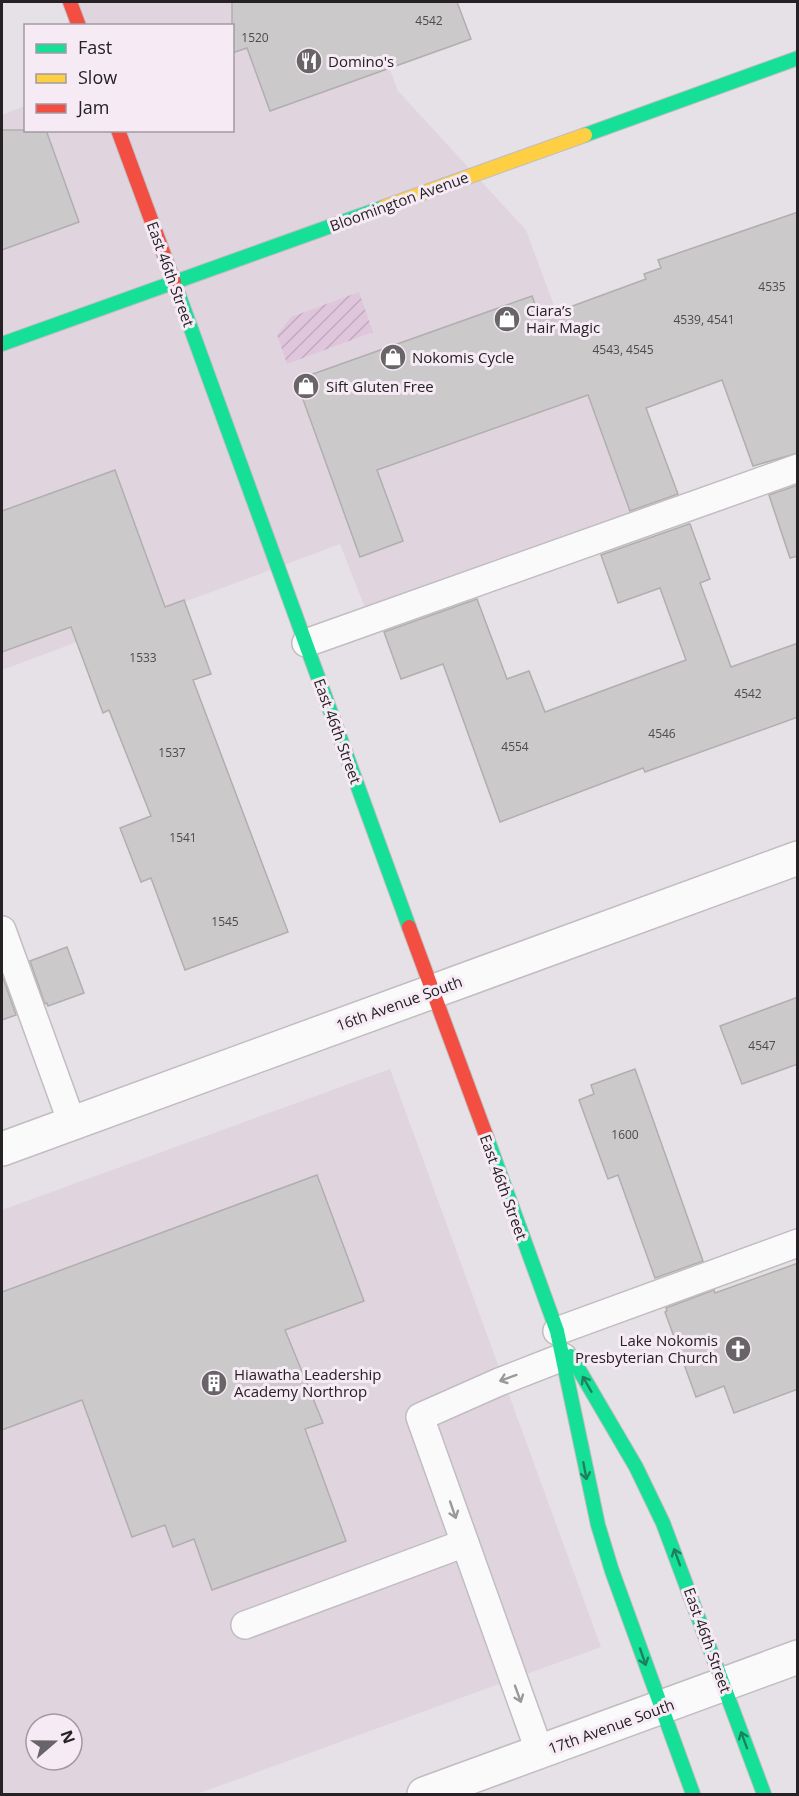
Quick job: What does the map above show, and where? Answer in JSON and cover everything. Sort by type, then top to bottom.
[{"type":"main road","points":[[70,2],[78,24]]},
{"type":"main road","name":"Bloomington Avenue","points":[[2,345],[798,58]]},
{"type":"main road","name":"East 46th Street","points":[[119,132],[557,1331],[598,1525],[660,1708],[693,1794]]},
{"type":"main road","name":"East 46th Street","points":[[557,1331],[647,1490],[674,1548],[764,1794]]},
{"type":"street","name":"16th Avenue South","points":[[2,1149],[798,858]]},
{"type":"street","name":"17th Avenue South","points":[[424,1794],[798,1658]]},
{"type":"lane","points":[[306,643],[798,468]]},
{"type":"lane","points":[[2,930],[72,1123]]},
{"type":"lane","points":[[557,1331],[798,1243]]},
{"type":"lane","points":[[540,1753],[420,1417],[563,1357]]},
{"type":"lane","points":[[244,1625],[465,1544]]},
{"type":"shaded area","points":[[77,2],[364,2],[398,91],[526,230],[638,533],[374,631],[340,544],[2,670],[2,115],[24,106],[24,132],[234,132],[234,24],[66,24]]},
{"type":"shaded area","points":[[359,292],[373,332],[287,364],[277,335],[291,317]]},
{"type":"shaded area","points":[[390,1069],[601,1647],[197,1794],[2,1794],[2,1210]]},
{"type":"building","points":[[232,2],[457,2],[471,39],[270,111],[247,48],[234,52],[234,24],[232,24]]},
{"type":"building","points":[[2,130],[47,132],[79,222],[2,250]]},
{"type":"building","points":[[798,212],[798,453],[753,466],[722,380],[646,408],[678,494],[630,511],[588,395],[377,470],[403,541],[360,557],[296,380],[532,296],[540,318],[646,279],[644,274],[661,268],[658,260]]},
{"type":"building","points":[[115,470],[165,607],[184,600],[211,674],[193,680],[288,932],[185,970],[151,878],[141,882],[120,828],[151,816],[109,710],[103,713],[71,627],[2,652],[2,511]]},
{"type":"building","points":[[798,485],[798,556],[790,558],[769,495]]},
{"type":"building","points":[[690,524],[710,579],[700,583],[731,667],[798,643],[798,717],[645,772],[643,768],[500,822],[443,664],[401,679],[384,632],[477,599],[507,679],[529,671],[545,712],[686,660],[660,588],[618,603],[601,555]]},
{"type":"building","points":[[67,947],[84,993],[48,1006],[47,1003],[45,1004],[30,961]]},
{"type":"building","points":[[2,975],[16,1015],[2,1020]]},
{"type":"building","points":[[798,997],[798,1064],[742,1084],[720,1026]]},
{"type":"building","points":[[635,1069],[703,1261],[655,1278],[618,1175],[608,1179],[579,1100],[594,1094],[591,1085]]},
{"type":"building","name":"Hiawatha Leadership Academy Northrop","points":[[317,1175],[364,1301],[285,1330],[323,1423],[305,1429],[346,1541],[212,1590],[194,1539],[173,1547],[165,1525],[132,1537],[82,1400],[2,1430],[2,1292]]},
{"type":"building","name":"Lake Nokomis Presbyterian Church","points":[[798,1263],[798,1389],[734,1413],[724,1386],[696,1397],[665,1312],[666,1308]]},
{"type":"traffic: fast","points":[[585,135],[798,58]]},
{"type":"traffic: fast","points":[[2,344],[384,207]]},
{"type":"traffic: fast","points":[[174,282],[409,927]]},
{"type":"traffic: fast","points":[[487,1138],[557,1331],[598,1525],[612,1571],[693,1794]]},
{"type":"traffic: fast","points":[[571,1356],[636,1467],[663,1523],[764,1794]]},
{"type":"traffic: slow","points":[[384,207],[585,135]]},
{"type":"traffic: jam","points":[[70,2],[78,24]]},
{"type":"traffic: jam","points":[[119,132],[174,282]]},
{"type":"traffic: jam","points":[[409,927],[487,1138]]},
{"type":"place","name":"Domino's","points":[[309,61]]},
{"type":"place","name":"Ciara’s Hair Magic","points":[[507,319]]},
{"type":"place","name":"Nokomis Cycle","points":[[393,357]]},
{"type":"place","name":"Sift Gluten Free","points":[[306,386]]},
{"type":"place","name":"Lake Nokomis Presbyterian Church","points":[[738,1349]]},
{"type":"place","name":"Hiawatha Leadership Academy Northrop","points":[[214,1383]]}]
